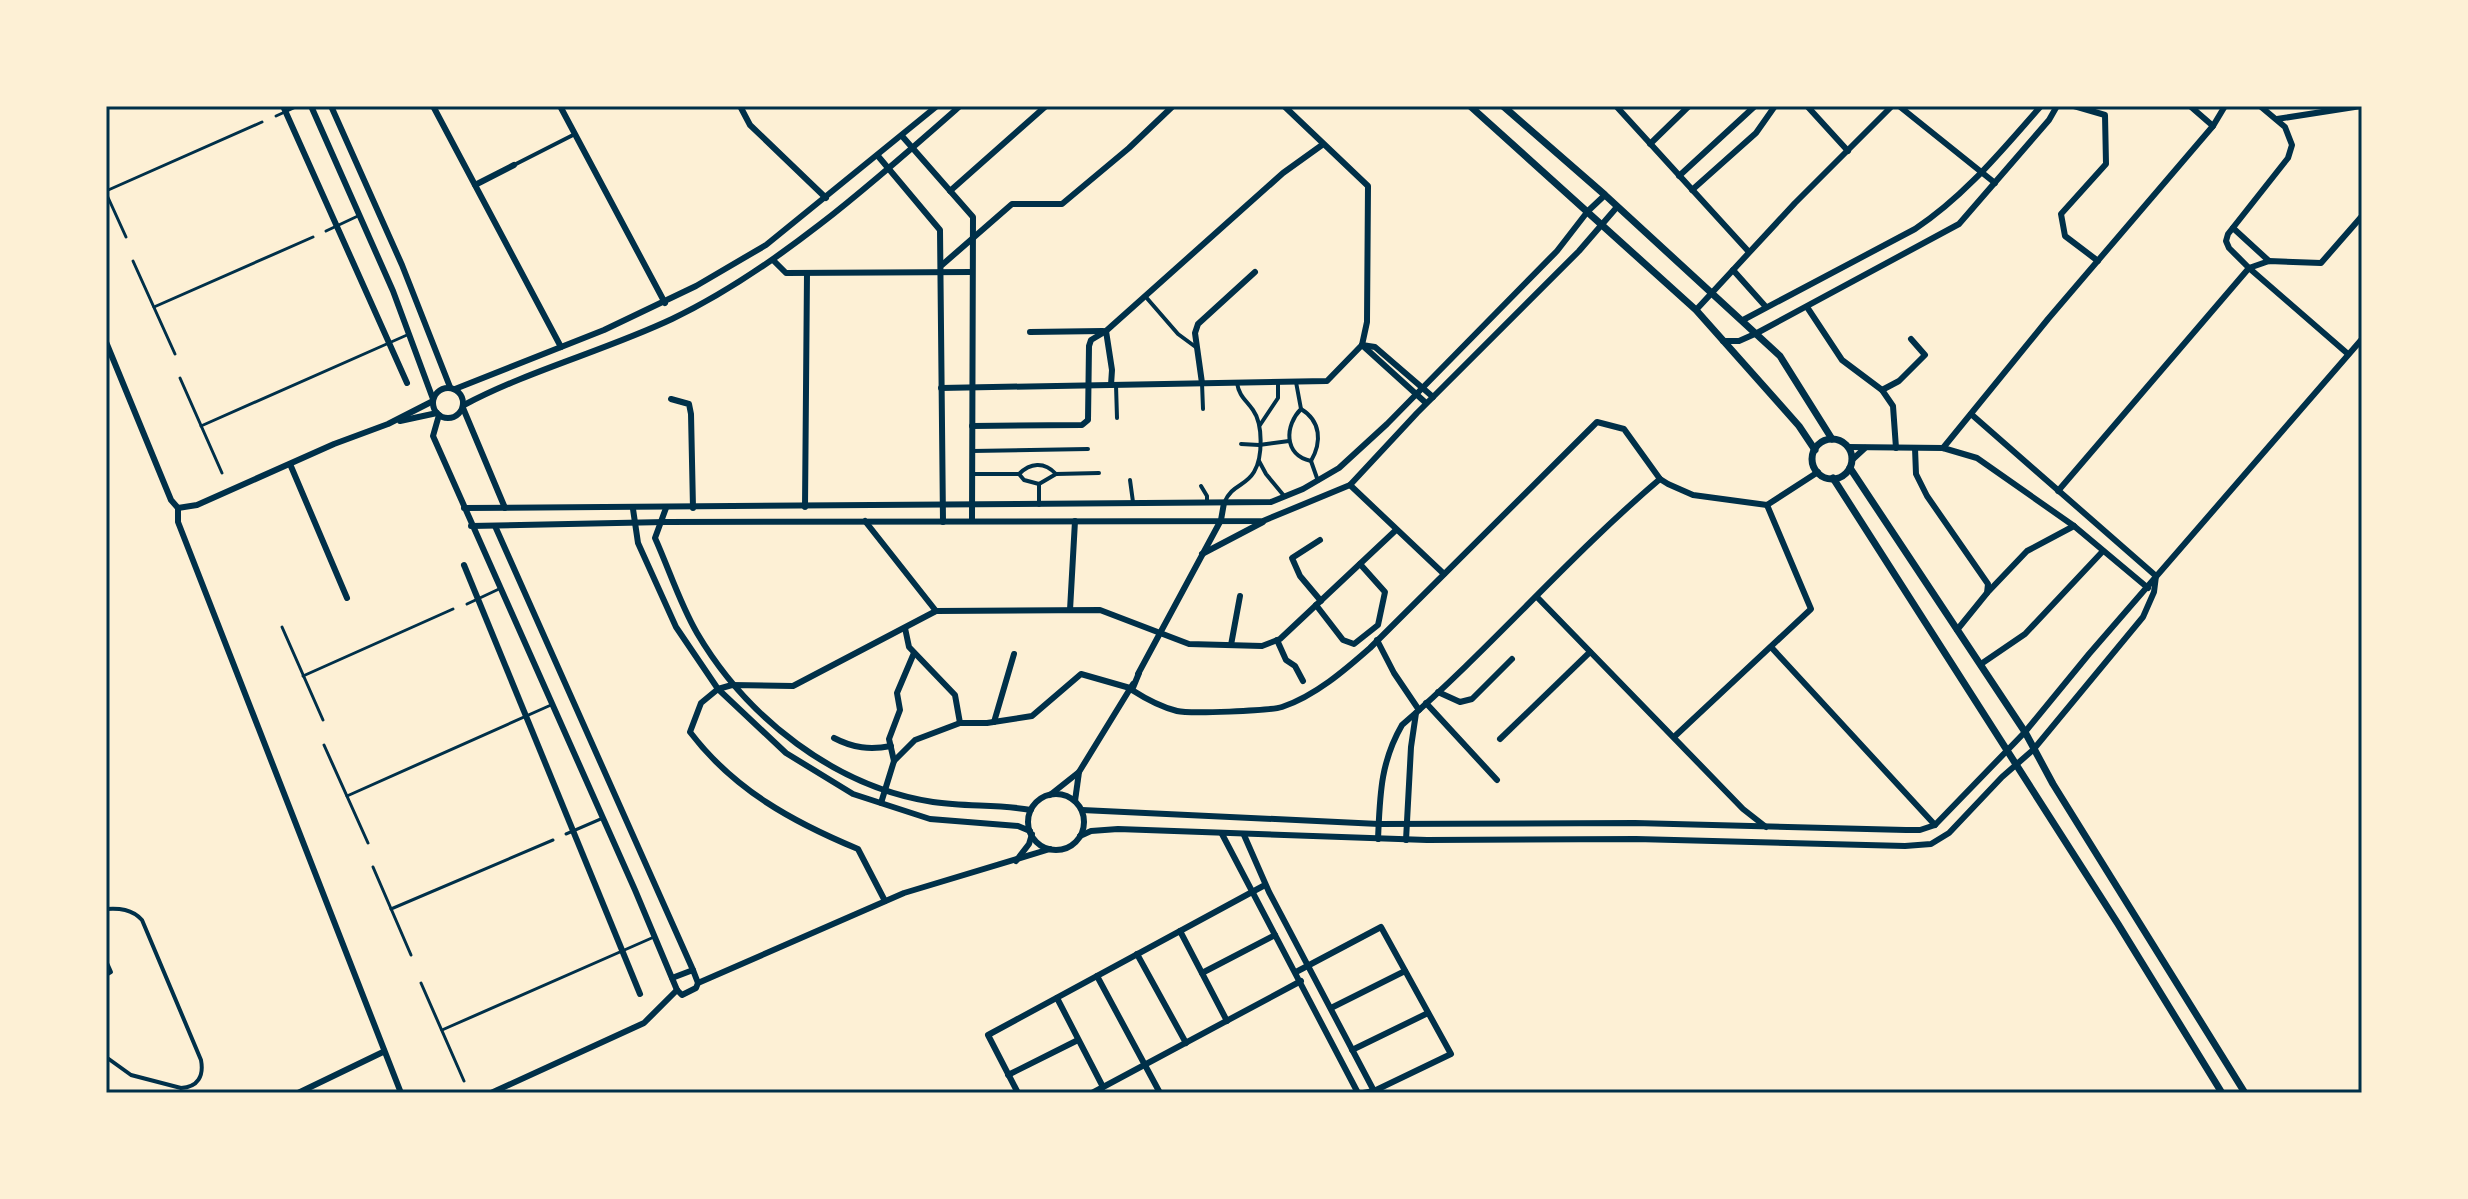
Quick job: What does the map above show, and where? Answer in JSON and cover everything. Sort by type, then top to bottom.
[{"type":"street","points":[[311,106],[410,334],[438,414],[433,436],[677,990],[682,995],[696,988],[698,983],[904,893],[1069,846],[1091,831],[1118,829],[1406,840],[1636,839],[1931,844],[1949,833],[2033,750],[2143,617],[2154,592],[2156,576]]},
{"type":"street","points":[[331,106],[452,388],[462,395],[505,508]]},
{"type":"street","points":[[433,106],[561,347]]},
{"type":"street","points":[[560,106],[665,303]]},
{"type":"street","points":[[740,106],[750,125],[826,198]]},
{"type":"street","points":[[178,508],[197,505],[388,424],[433,400],[439,390],[452,388],[561,347],[665,303],[766,245],[937,106]]},
{"type":"street","points":[[388,424],[438,414],[453,418],[464,406],[673,318],[773,260],[960,106]]},
{"type":"street","points":[[950,191],[1046,106]]},
{"type":"street","points":[[942,269],[972,237],[1012,204],[1062,204],[1173,106]]},
{"type":"street","points":[[941,388],[1327,381],[1362,345],[1367,322],[1368,186],[1284,106]]},
{"type":"street","points":[[1470,106],[1696,310],[1799,426],[1815,450]]},
{"type":"street","points":[[1503,106],[1780,356],[1832,439]]},
{"type":"street","points":[[1650,144],[1689,106]]},
{"type":"street","points":[[1679,176],[1755,106]]},
{"type":"street","points":[[1692,190],[1756,133],[1775,106]]},
{"type":"street","points":[[1807,106],[1848,151]]},
{"type":"street","points":[[1696,310],[1892,106]]},
{"type":"street","points":[[1899,106],[1995,183]]},
{"type":"street","points":[[1743,320],[1940,213],[1982,173],[2041,106]]},
{"type":"street","points":[[1723,341],[1739,341],[1757,333],[1959,224],[2049,120],[2057,106]]},
{"type":"street","points":[[2074,106],[2105,115],[2106,164],[2061,214],[2065,236],[2098,261]]},
{"type":"street","points":[[2190,106],[2213,126]]},
{"type":"street","points":[[1943,448],[2213,126],[2225,106]]},
{"type":"street","points":[[2260,106],[2277,119],[2290,135],[2291,153],[2226,241],[2249,268],[2348,354]]},
{"type":"street","points":[[2277,119],[2361,106]]},
{"type":"street","points":[[1620,107],[1749,252]]},
{"type":"street","points":[[284,109],[407,383]]},
{"type":"street","points":[[475,185],[575,134]]},
{"type":"street","points":[[1724,134],[1738,149]]},
{"type":"street","points":[[902,136],[973,217],[972,521]]},
{"type":"street","points":[[972,426],[1082,425],[1088,420],[1091,340],[1106,331],[1283,173],[1322,145]]},
{"type":"street","points":[[878,156],[940,230],[943,522]]},
{"type":"street","points":[[348,189],[364,181]]},
{"type":"street","points":[[464,508],[1271,502],[1339,468],[1417,394],[1557,251],[1588,211],[1605,195]]},
{"type":"street","points":[[1202,554],[1263,521],[1350,485],[1426,403],[1579,251],[1617,207]]},
{"type":"street","points":[[2058,491],[2249,268],[2269,261],[2321,263],[2362,216]]},
{"type":"street","points":[[2233,228],[2269,261]]},
{"type":"street","points":[[773,260],[786,273],[942,269],[972,272]]},
{"type":"street","points":[[1733,270],[1766,307]]},
{"type":"street","points":[[1203,409],[1195,333],[1198,324],[1255,272]]},
{"type":"street","points":[[805,507],[807,273]]},
{"type":"street","points":[[1145,296],[1178,334],[1198,349]]},
{"type":"street","points":[[1807,307],[1842,360],[1882,390],[1893,406],[1896,448]]},
{"type":"street","points":[[1030,332],[1106,331]]},
{"type":"street","points":[[1106,331],[1117,418]]},
{"type":"street","points":[[1882,390],[1899,381],[1925,355],[1911,339]]},
{"type":"street","points":[[1082,810],[1379,824],[1906,830],[1935,825],[2025,732],[2362,339]]},
{"type":"street","points":[[106,342],[171,500],[178,508],[178,522],[401,1093]]},
{"type":"street","points":[[1362,345],[1375,347],[1433,397]]},
{"type":"street","points":[[1362,345],[1426,403]]},
{"type":"street","points":[[1260,425],[1278,398],[1278,382]]},
{"type":"street","points":[[1296,382],[1301,409],[1315,422],[1319,433],[1311,461]]},
{"type":"street","points":[[1016,861],[1029,844],[1031,810],[1037,802],[1079,772],[1139,673],[1221,520],[1229,492],[1254,473],[1259,461],[1260,425],[1255,412],[1239,393],[1237,383]]},
{"type":"street","points":[[671,399],[689,404],[693,508]]},
{"type":"street","points":[[1301,409],[1292,418],[1289,441],[1297,455],[1311,461],[1318,481]]},
{"type":"street","points":[[1971,414],[2156,576]]},
{"type":"street","points":[[1139,673],[1132,690],[1147,700],[1180,712],[1281,707],[1336,677],[1597,422],[1624,429],[1660,479],[1693,495],[1767,505],[1818,472]]},
{"type":"street","points":[[1865,448],[1842,476],[1833,478],[1818,472],[1813,462],[1815,450],[1822,442],[1832,439],[1848,447],[1943,448],[1977,458],[2074,526],[2154,592]]},
{"type":"street","points":[[1241,444],[1289,441]]},
{"type":"street","points":[[1848,447],[1851,464],[2025,732],[2033,750],[2245,1093]]},
{"type":"street","points":[[1915,448],[1916,474],[1927,496],[1988,584],[1987,593]]},
{"type":"street","points":[[972,451],[1088,449]]},
{"type":"street","points":[[1259,461],[1285,497]]},
{"type":"street","points":[[290,464],[347,598]]},
{"type":"street","points":[[972,474],[1019,474],[1028,466],[1037,464],[1056,474]]},
{"type":"street","points":[[1019,474],[1024,480],[1039,484],[1056,474],[1099,473]]},
{"type":"street","points":[[1833,478],[2222,1093]]},
{"type":"street","points":[[1378,839],[1383,769],[1389,747],[1402,725],[1537,597],[1629,504],[1660,479]]},
{"type":"street","points":[[1130,480],[1134,504]]},
{"type":"street","points":[[1039,484],[1039,505]]},
{"type":"street","points":[[1350,485],[1444,574]]},
{"type":"street","points":[[1201,486],[1207,503]]},
{"type":"street","points":[[1674,737],[1811,609],[1767,505]]},
{"type":"street","points":[[666,508],[655,538],[696,632],[732,685],[792,743],[885,791],[933,802],[1031,810]]},
{"type":"street","points":[[633,509],[638,543],[676,627],[718,689],[786,753],[853,794],[930,819],[1018,826],[1050,849]]},
{"type":"street","points":[[865,521],[936,611]]},
{"type":"street","points":[[1070,610],[1075,521]]},
{"type":"street","points":[[471,526],[660,522],[1263,521]]},
{"type":"street","points":[[495,526],[698,983]]},
{"type":"street","points":[[1957,630],[2027,551],[2074,526]]},
{"type":"street","points":[[885,901],[858,849],[772,808],[736,782],[706,753],[690,732],[701,703],[718,689],[732,685],[793,686],[936,611],[1100,610],[1189,644],[1262,646],[1277,640],[1396,530]]},
{"type":"street","points":[[1320,540],[1292,558],[1300,576],[1343,640],[1354,644],[1378,625],[1385,592],[1360,564]]},
{"type":"street","points":[[1981,664],[2025,634],[2103,551]]},
{"type":"street","points":[[464,565],[570,833],[640,994]]},
{"type":"street","points":[[1231,645],[1240,596]]},
{"type":"street","points":[[1537,597],[1743,809],[1766,827]]},
{"type":"street","points":[[905,628],[909,647],[955,695],[960,723]]},
{"type":"street","points":[[1277,640],[1286,660],[1295,666],[1303,681]]},
{"type":"street","points":[[1377,640],[1418,712],[1411,747],[1406,840]]},
{"type":"street","points":[[1771,647],[1935,825]]},
{"type":"street","points":[[1500,739],[1590,652]]},
{"type":"street","points":[[881,803],[894,761],[889,739],[900,710],[897,693],[914,653]]},
{"type":"street","points":[[994,722],[1014,654]]},
{"type":"street","points":[[1438,692],[1460,702],[1472,699],[1512,659]]},
{"type":"street","points":[[894,761],[915,740],[960,723],[1032,716],[1081,674],[1130,688]]},
{"type":"street","points":[[1426,703],[1497,780]]},
{"type":"street","points":[[834,738],[850,747],[877,749],[891,746]]},
{"type":"street","points":[[1478,759],[1486,751]]},
{"type":"street","points":[[1075,801],[1079,772]]},
{"type":"street","points":[[1050,795],[1062,794],[1075,801],[1082,810],[1084,827],[1080,836]]},
{"type":"street","points":[[1730,826],[1738,820],[1743,809]]},
{"type":"street","points":[[1222,834],[1275,935],[1361,1093],[1374,1091],[1451,1054],[1381,927],[1296,972]]},
{"type":"street","points":[[1244,835],[1265,885],[1374,1091]]},
{"type":"street","points":[[1018,1093],[988,1035],[1265,885]]},
{"type":"street","points":[[106,909],[128,911],[142,920],[201,1060],[203,1072],[198,1083],[181,1088],[131,1075],[106,1057]]},
{"type":"street","points":[[1180,931],[1227,1021]]},
{"type":"street","points":[[1202,973],[1275,935]]},
{"type":"street","points":[[1137,954],[1186,1043]]},
{"type":"street","points":[[106,975],[111,972],[107,963]]},
{"type":"street","points":[[672,978],[693,970]]},
{"type":"street","points":[[1331,1008],[1405,971]]},
{"type":"street","points":[[1097,976],[1160,1093]]},
{"type":"street","points":[[1092,1093],[1301,981]]},
{"type":"street","points":[[491,1093],[644,1023],[677,990]]},
{"type":"street","points":[[1057,998],[1103,1087]]},
{"type":"street","points":[[2173,1014],[2190,1004]]},
{"type":"street","points":[[1352,1050],[1428,1013]]},
{"type":"street","points":[[1008,1075],[1078,1040]]},
{"type":"street","points":[[298,1093],[383,1052]]},
{"type":"lane","points":[[276,116],[284,109],[298,106]]},
{"type":"lane","points":[[126,237],[106,192],[262,122]]},
{"type":"lane","points":[[326,231],[360,215]]},
{"type":"lane","points":[[154,307],[313,237]]},
{"type":"lane","points":[[133,261],[175,354]]},
{"type":"lane","points":[[201,426],[410,334]]},
{"type":"lane","points":[[180,378],[222,473]]},
{"type":"lane","points":[[467,604],[499,589]]},
{"type":"lane","points":[[303,676],[453,609]]},
{"type":"lane","points":[[282,627],[323,720]]},
{"type":"lane","points":[[347,796],[551,705]]},
{"type":"lane","points":[[324,745],[368,843]]},
{"type":"lane","points":[[570,833],[603,818]]},
{"type":"lane","points":[[391,909],[553,840]]},
{"type":"lane","points":[[373,867],[411,955]]},
{"type":"lane","points":[[442,1030],[655,936]]},
{"type":"lane","points":[[421,983],[464,1081]]}]
